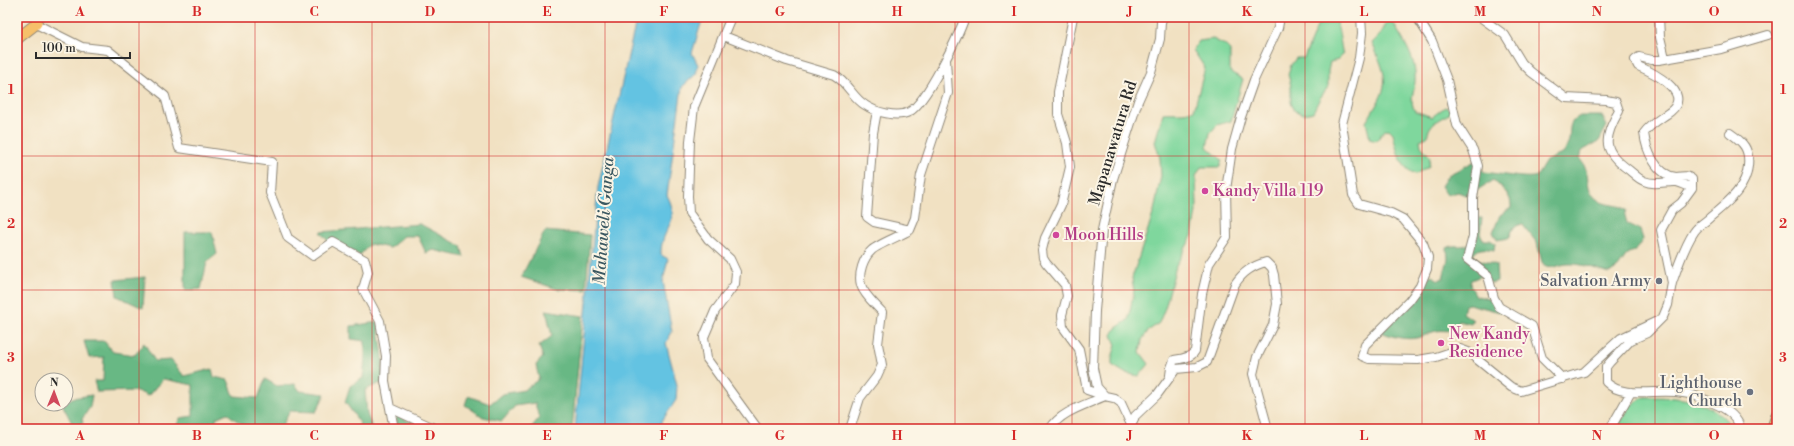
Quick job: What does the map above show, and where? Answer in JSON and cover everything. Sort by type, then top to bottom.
[{"type":"main road","points":[[17,39],[37,20]]},
{"type":"main road","points":[[1772,429],[1777,414]]},
{"type":"main road","points":[[1772,429],[1777,422]]},
{"type":"street","points":[[731,17],[694,107],[690,141],[688,196],[689,213],[708,240],[730,259],[736,272],[735,284],[715,311],[706,330],[704,337],[707,359],[758,429]]},
{"type":"street","points":[[724,36],[787,61],[834,75],[840,78],[864,105],[877,111],[901,114],[910,112],[920,101],[946,60],[966,17]]},
{"type":"street","points":[[1073,17],[1058,99],[1058,114],[1067,142],[1070,167],[1061,205],[1045,238],[1042,250],[1043,258],[1065,285],[1067,296],[1062,315],[1062,327],[1079,349],[1087,390],[1114,398],[1121,403],[1132,428]]},
{"type":"street","name":"Mapanawatura Rd","points":[[1105,396],[1097,388],[1092,368],[1102,230],[1115,172],[1138,101],[1151,72],[1160,39],[1161,22],[1163,17]]},
{"type":"street","points":[[1170,376],[1170,368],[1174,360],[1189,356],[1195,351],[1202,294],[1209,264],[1227,237],[1226,190],[1232,149],[1254,80],[1278,28],[1280,17]]},
{"type":"street","points":[[1361,17],[1362,33],[1359,58],[1342,124],[1353,194],[1359,204],[1391,212],[1403,219],[1423,243],[1428,257],[1427,269],[1420,286],[1409,301],[1365,345],[1362,356],[1369,359],[1418,360],[1436,357],[1460,349],[1468,352],[1511,387],[1521,391],[1584,372],[1620,338],[1663,318],[1668,305],[1672,283],[1684,251],[1694,231],[1732,197],[1740,188],[1747,176],[1749,160],[1746,150],[1742,142],[1730,133]]},
{"type":"street","points":[[1417,17],[1432,42],[1447,80],[1457,125],[1473,150],[1478,166],[1472,198],[1473,236],[1467,259],[1488,276],[1494,298],[1499,307],[1532,326],[1542,358],[1563,379]]},
{"type":"street","points":[[1480,17],[1505,35],[1522,63],[1531,72],[1566,98],[1616,102],[1619,107],[1619,111],[1612,124],[1607,142],[1609,153],[1621,165],[1644,181],[1661,184],[1677,182],[1692,188]]},
{"type":"street","points":[[1659,17],[1660,37],[1665,58]]},
{"type":"street","points":[[37,20],[82,47],[108,50],[165,96],[179,148],[272,162],[270,193],[288,238],[313,256],[333,242],[365,260],[368,272],[364,288],[380,321],[386,356],[385,381],[394,429]]},
{"type":"street","points":[[1672,283],[1662,230],[1672,210],[1681,203],[1692,188],[1692,179],[1685,175],[1677,177],[1660,169],[1650,157],[1644,133],[1647,128],[1672,110],[1677,97],[1666,81],[1638,66],[1635,60],[1639,57],[1652,60],[1721,49],[1768,35]]},
{"type":"street","points":[[850,429],[860,398],[877,376],[882,365],[878,344],[882,312],[869,298],[861,284],[861,270],[863,262],[872,250],[910,230],[915,218],[923,170],[948,93],[946,60]]},
{"type":"street","points":[[877,111],[873,133],[867,216],[874,222],[910,230]]},
{"type":"street","points":[[1132,428],[1135,416],[1157,395],[1176,369],[1197,367],[1207,362],[1235,284],[1240,276],[1252,266],[1266,262],[1272,268],[1274,275],[1277,304],[1273,325],[1257,357],[1253,374],[1268,429]]},
{"type":"street","points":[[1658,321],[1647,333],[1631,340],[1624,346],[1606,367],[1606,382],[1608,385],[1620,392],[1684,392],[1725,408],[1739,421],[1742,429]]},
{"type":"street","points":[[1610,429],[1631,392]]},
{"type":"street","points":[[1050,429],[1054,422],[1065,414],[1105,396]]},
{"type":"street","points":[[390,408],[436,429]]},
{"type":"green space","points":[[1321,17],[1334,19],[1339,31],[1343,55],[1338,60],[1330,62],[1328,71],[1328,87],[1320,98],[1313,112],[1304,114],[1295,111],[1291,103],[1291,86],[1288,74],[1291,65],[1296,58],[1304,58]]},
{"type":"green space","points":[[1388,21],[1393,22],[1412,57],[1415,82],[1412,104],[1415,111],[1432,117],[1445,107],[1450,109],[1449,114],[1432,125],[1427,137],[1420,140],[1421,146],[1430,157],[1429,166],[1416,174],[1406,168],[1402,163],[1397,151],[1393,133],[1389,129],[1385,130],[1376,141],[1370,139],[1366,122],[1379,100],[1384,84],[1382,67],[1372,43],[1380,35]]},
{"type":"green space","points":[[1213,39],[1225,45],[1230,50],[1230,72],[1243,79],[1231,121],[1217,125],[1210,133],[1207,147],[1222,160],[1220,167],[1201,167],[1196,176],[1197,205],[1192,236],[1176,266],[1165,308],[1159,323],[1148,331],[1142,340],[1140,352],[1149,364],[1139,376],[1125,373],[1112,365],[1112,358],[1116,345],[1112,335],[1116,328],[1128,320],[1134,291],[1132,278],[1154,211],[1161,176],[1160,158],[1155,142],[1163,113],[1183,113],[1194,110],[1205,68],[1193,50],[1199,41]]},
{"type":"green space","points":[[1580,116],[1602,116],[1607,126],[1599,141],[1582,151],[1580,159],[1585,167],[1591,193],[1601,202],[1620,206],[1627,210],[1625,216],[1627,223],[1640,230],[1643,239],[1635,251],[1628,253],[1618,267],[1609,273],[1578,264],[1565,264],[1546,267],[1542,262],[1537,243],[1522,224],[1514,227],[1509,238],[1497,240],[1493,232],[1500,215],[1511,208],[1511,203],[1506,192],[1493,180],[1468,196],[1458,192],[1447,195],[1441,186],[1448,175],[1475,161],[1484,172],[1519,177],[1537,176],[1546,161],[1564,153],[1569,140],[1571,124]]},
{"type":"green space","points":[[1476,218],[1482,218],[1480,234],[1483,240],[1490,240],[1495,243],[1494,250],[1482,249],[1477,251],[1472,256],[1496,265],[1497,281],[1493,283],[1489,282],[1481,276],[1471,280],[1470,285],[1476,296],[1493,301],[1502,309],[1504,313],[1469,304],[1465,305],[1463,313],[1473,320],[1471,324],[1459,321],[1452,330],[1436,331],[1411,339],[1395,337],[1381,332],[1411,305],[1430,275],[1439,280],[1443,278],[1448,259],[1447,248],[1453,246],[1464,246],[1471,243]]},
{"type":"green space","points":[[420,224],[461,246],[464,257],[433,250],[426,253],[418,236],[404,236],[390,248],[370,244],[360,255],[329,242],[320,232]]},
{"type":"green space","points":[[545,231],[590,235],[586,290],[557,289],[521,277]]},
{"type":"green space","points":[[185,232],[212,232],[217,254],[207,262],[201,289],[185,290]]},
{"type":"green space","points":[[145,277],[143,308],[117,296],[115,280]]},
{"type":"green space","points":[[546,310],[583,316],[572,429],[530,429],[539,418],[535,403],[515,406],[502,421],[483,417],[465,405],[468,396],[490,404],[502,394],[524,390],[539,379],[536,365],[543,357],[539,346],[552,336]]},
{"type":"green space","points":[[378,322],[383,356],[383,382],[365,390],[367,414],[371,429],[357,429],[360,423],[345,402],[350,386],[363,378],[365,341],[351,339],[351,326]]},
{"type":"green space","points":[[84,341],[104,341],[113,352],[135,355],[144,343],[155,361],[171,360],[184,376],[212,369],[214,377],[228,380],[234,396],[258,398],[265,379],[277,386],[295,384],[300,391],[325,394],[316,412],[290,411],[280,429],[264,429],[246,426],[227,413],[216,418],[216,429],[176,429],[180,418],[193,416],[193,385],[163,379],[148,396],[137,391],[97,392],[94,381],[103,381],[104,357],[89,358]]},
{"type":"green space","points":[[92,395],[90,407],[82,419],[83,423],[74,427],[66,412],[74,412],[74,398]]},
{"type":"green space","points":[[1644,397],[1665,397],[1694,401],[1721,415],[1733,429],[1616,429],[1631,405]]},
{"type":"green space","points":[[396,415],[425,429],[398,429]]},
{"type":"water","name":"Mahaweli Ganga","points":[[637,17],[703,17],[692,53],[698,65],[696,74],[682,87],[667,195],[672,212],[664,238],[661,255],[668,259],[663,281],[672,332],[666,343],[677,385],[676,400],[662,421],[662,429],[575,429],[598,187]]},
{"type":"place","name":"Kandy Villa 119","points":[[1205,191]]},
{"type":"place","name":"Moon Hills","points":[[1056,235]]},
{"type":"place","name":"Salvation Army","points":[[1659,281]]},
{"type":"place","name":"New Kandy Residence","points":[[1441,343]]},
{"type":"place","name":"Lighthouse Church","points":[[1750,392]]}]
